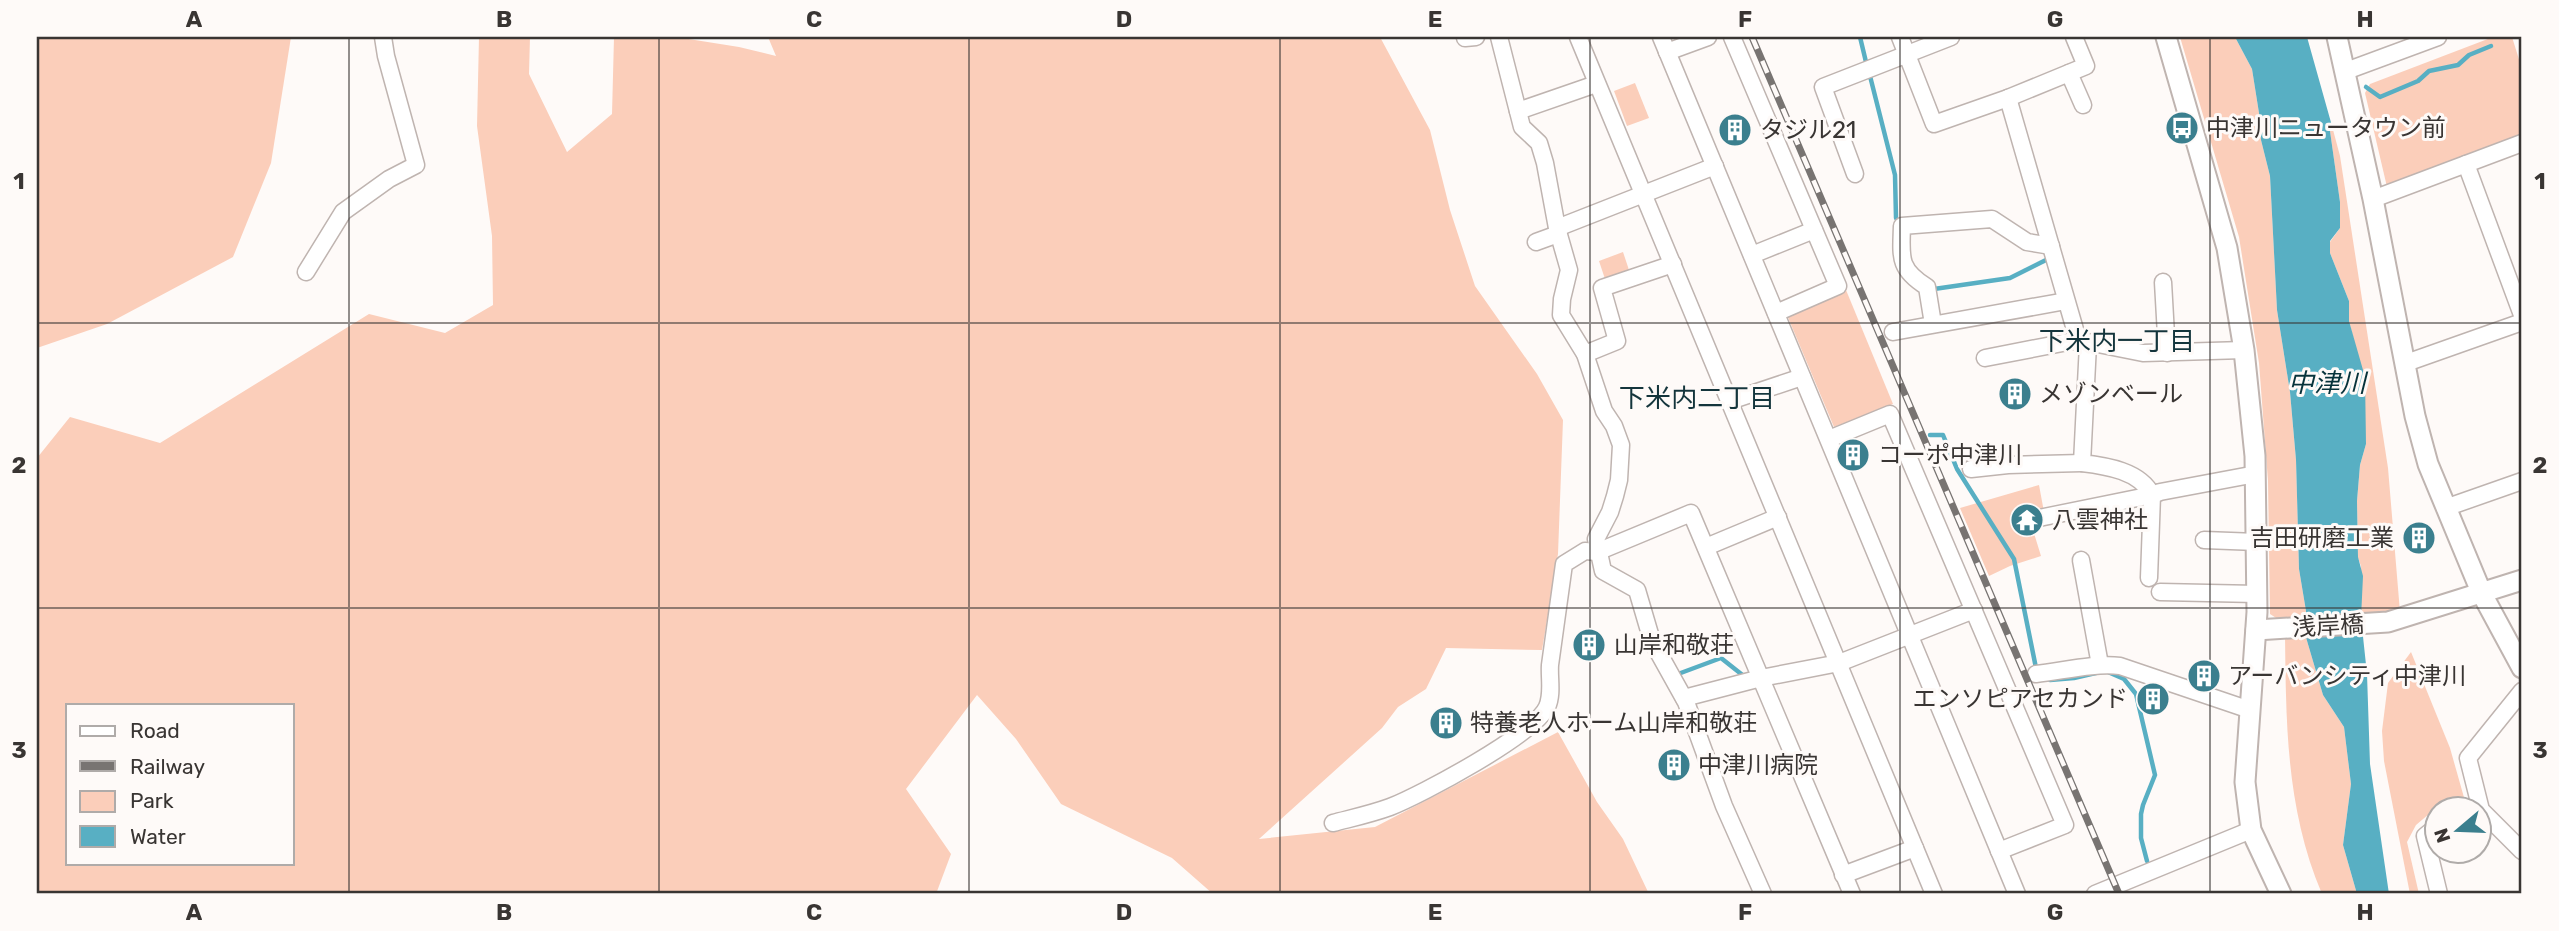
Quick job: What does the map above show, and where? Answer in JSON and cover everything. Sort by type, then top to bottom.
[{"type":"street","points":[[306,272],[344,212],[388,179],[416,165],[383,37]]},
{"type":"street","points":[[1499,37],[1522,127],[1539,143],[1569,270],[1561,315],[1585,354],[1604,411],[1603,416],[1621,445],[1619,480],[1610,512],[1596,539],[1603,572],[1637,590],[1651,641],[1684,698],[1724,806],[1763,894]]},
{"type":"street","points":[[1578,37],[1934,894]]},
{"type":"street","points":[[1661,37],[2017,894]]},
{"type":"street","points":[[1667,52],[1709,37]]},
{"type":"street","points":[[1732,37],[1838,286],[1776,313]]},
{"type":"street","points":[[1900,37],[1934,124],[2086,66],[2074,37]]},
{"type":"street","points":[[1855,174],[1824,87],[1951,37]]},
{"type":"street","points":[[2166,37],[2227,248],[2244,350],[2256,474],[2257,594],[2263,629],[2250,710],[2245,782],[2251,830],[2281,894]]},
{"type":"street","points":[[2337,37],[2373,199],[2415,416],[2428,464],[2482,594],[2522,668]]},
{"type":"street","points":[[2346,71],[2438,37]]},
{"type":"street","points":[[2069,73],[2082,105]]},
{"type":"street","points":[[1518,111],[1596,84]]},
{"type":"street","points":[[2008,98],[2066,301],[2083,342],[2082,463]]},
{"type":"street","points":[[2373,199],[2522,143]]},
{"type":"street","points":[[2466,164],[2522,315]]},
{"type":"street","points":[[1536,242],[1644,192],[1715,166]]},
{"type":"street","points":[[1933,324],[1927,286],[1910,276],[1901,258],[1902,226],[1992,219],[2027,242],[2051,246]]},
{"type":"street","points":[[1752,255],[1814,230]]},
{"type":"street","points":[[1585,354],[1617,341],[1602,288],[1673,264]]},
{"type":"street","points":[[2163,282],[2167,353]]},
{"type":"street","points":[[1893,332],[2066,301]]},
{"type":"street","points":[[2406,363],[2522,322]]},
{"type":"street","points":[[1985,358],[2083,342],[2143,353],[2244,350]]},
{"type":"street","points":[[1730,401],[1802,377]]},
{"type":"street","points":[[1829,439],[1890,414],[2065,825],[2000,851]]},
{"type":"street","points":[[1971,469],[2082,463],[2125,472],[2143,481],[2152,495],[2149,578]]},
{"type":"street","points":[[2039,518],[2256,474]]},
{"type":"street","points":[[2445,508],[2522,481]]},
{"type":"street","points":[[1333,823],[1392,806],[1444,780],[1515,738],[1537,721],[1547,707],[1551,694],[1550,664],[1564,564],[1586,551],[1597,551],[1691,513],[1852,894]]},
{"type":"street","points":[[1706,547],[1778,517]]},
{"type":"street","points":[[2204,540],[2257,542]]},
{"type":"street","points":[[2081,560],[2100,665]]},
{"type":"street","name":"浅岸橋","points":[[2263,629],[2388,622],[2522,580]]},
{"type":"street","points":[[2160,592],[2257,594]]},
{"type":"street","points":[[1684,698],[1761,678],[1839,663],[1974,610]]},
{"type":"street","points":[[2036,674],[2100,665],[2120,666],[2250,710]]},
{"type":"street","points":[[2476,794],[2468,758],[2522,691]]},
{"type":"street","points":[[2492,822],[2522,851]]},
{"type":"street","points":[[2095,894],[2251,830]]},
{"type":"street","points":[[1843,875],[1915,848]]},
{"type":"street","points":[[2432,864],[2439,894]]},
{"type":"green space","points":[[37,37],[291,37],[271,163],[233,257],[107,324],[37,348]]},
{"type":"green space","points":[[479,37],[530,37],[529,74],[567,152],[612,114],[614,37],[676,37],[776,56],[768,37],[1380,37],[1430,130],[1450,210],[1475,286],[1537,374],[1563,420],[1558,554],[1542,650],[1446,648],[1426,689],[1398,707],[1382,728],[1259,839],[1375,827],[1558,732],[1597,802],[1623,839],[1649,894],[1213,894],[1172,858],[1061,804],[1016,739],[977,695],[906,789],[951,854],[936,894],[37,894],[37,458],[70,417],[160,443],[369,314],[445,333],[493,305],[492,236],[477,126]]},
{"type":"green space","points":[[2180,37],[2235,37],[2252,69],[2261,140],[2270,176],[2277,310],[2290,392],[2296,460],[2299,569],[2306,611],[2305,622],[2284,623],[2270,614],[2268,481],[2259,363],[2239,237]]},
{"type":"green space","points":[[2493,37],[2512,37],[2522,69],[2522,137],[2387,187],[2365,93],[2370,84]]},
{"type":"green space","points":[[1635,83],[1649,118],[1627,126],[1614,91]]},
{"type":"green space","points":[[2332,126],[2340,156],[2388,468],[2400,612],[2361,618],[2357,501],[2360,465],[2366,444],[2355,345],[2349,321],[2349,301],[2330,253],[2330,242],[2340,228],[2340,202],[2330,131]]},
{"type":"green space","points":[[1623,252],[1629,270],[1605,279],[1599,261]]},
{"type":"green space","points":[[1846,290],[1893,404],[1834,427],[1787,315]]},
{"type":"green space","points":[[2039,485],[2044,512],[2033,514],[2031,509],[2014,515],[2019,533],[2033,530],[2041,556],[1989,576],[1960,508]]},
{"type":"green space","points":[[2285,634],[2305,634],[2323,695],[2344,727],[2351,784],[2343,845],[2357,894],[2322,894],[2301,830],[2290,766]]},
{"type":"green space","points":[[2411,652],[2450,748],[2463,794],[2422,794],[2422,820],[2416,825],[2407,842],[2419,894],[2410,894],[2384,761],[2382,731],[2388,683]]},
{"type":"water","name":"中津川","points":[[2235,37],[2307,37],[2332,126],[2330,131],[2340,202],[2340,228],[2330,241],[2330,253],[2349,301],[2349,321],[2365,377],[2366,444],[2360,465],[2357,501],[2358,557],[2363,576],[2361,618],[2367,674],[2370,764],[2389,894],[2357,894],[2343,845],[2351,784],[2344,727],[2323,695],[2305,634],[2306,611],[2299,569],[2296,460],[2290,392],[2277,310],[2270,176],[2261,140],[2252,69]]},
{"type":"waterway","points":[[1860,37],[1866,62]]},
{"type":"waterway","points":[[2366,87],[2380,97],[2418,81],[2429,71],[2458,65],[2469,55],[2491,46]]},
{"type":"waterway","points":[[1870,76],[1895,175],[1896,218]]},
{"type":"waterway","points":[[1934,289],[2010,278],[2046,260]]},
{"type":"waterway","points":[[1930,435],[1943,435],[1957,469],[2014,559],[2036,668]]},
{"type":"waterway","points":[[1678,674],[1721,658],[1745,677]]},
{"type":"waterway","points":[[2050,680],[2100,672]]},
{"type":"waterway","points":[[2108,672],[2124,679],[2136,694],[2155,775],[2141,814],[2141,838],[2147,861]]},
{"type":"railway","points":[[1752,37],[2119,894]]},
{"type":"place","name":"中津川ニュータウン前","points":[[2182,128]]},
{"type":"place","name":"タジル21","points":[[1735,130]]},
{"type":"place","name":"メゾンベール","points":[[2015,394]]},
{"type":"place","name":"コーポ中津川","points":[[1853,455]]},
{"type":"place","name":"八雲神社","points":[[2027,520]]},
{"type":"place","name":"吉田研磨工業","points":[[2419,538]]},
{"type":"place","name":"山岸和敬荘","points":[[1589,645]]},
{"type":"place","name":"アーバンシティ中津川","points":[[2204,676]]},
{"type":"place","name":"エンソピアセカンド","points":[[2153,699]]},
{"type":"place","name":"特養老人ホーム山岸和敬荘","points":[[1446,723]]},
{"type":"place","name":"中津川病院","points":[[1674,765]]},
{"type":"district","name":"下米内一丁目","points":[[2117,341]]},
{"type":"district","name":"下米内二丁目","points":[[1697,398]]}]
